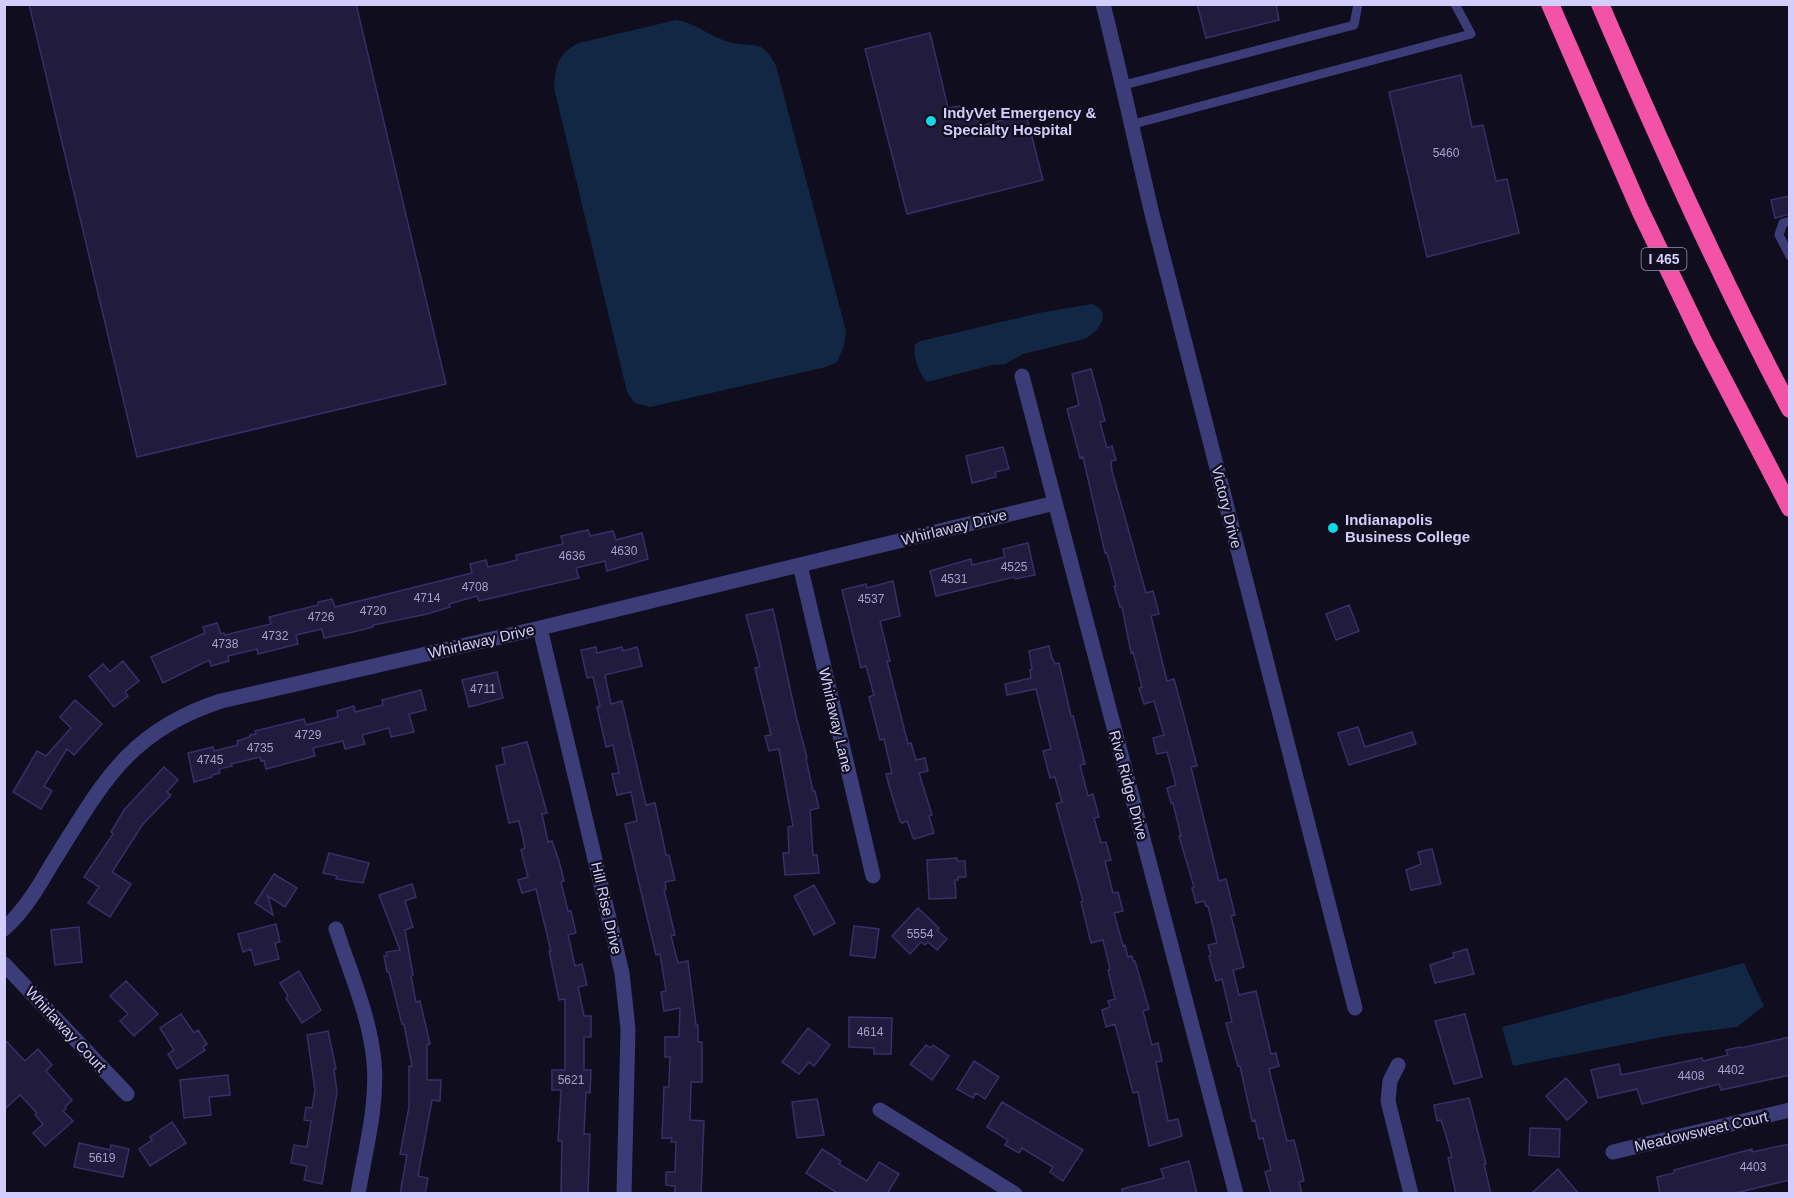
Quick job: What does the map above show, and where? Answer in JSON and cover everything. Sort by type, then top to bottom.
[{"type":"highway","name":"I 465","points":[[1550,4],[1640,210],[1703,341],[1790,508]]},
{"type":"highway","name":"I 465","points":[[1600,4],[1682,190],[1744,320],[1790,409]]},
{"type":"street","name":"Victory Drive","points":[[1103,4],[1124,85],[1130,125],[1355,1008]]},
{"type":"street","name":"Riva Ridge Drive","points":[[1022,376],[1236,1194]]},
{"type":"street","name":"Whirlaway Drive","points":[[4,929],[28,903],[101,787],[125,757],[166,724],[199,708],[1055,503]]},
{"type":"street","name":"Whirlaway Lane","points":[[800,565],[873,876]]},
{"type":"street","name":"Hill Rise Drive","points":[[540,628],[622,973],[628,1029],[624,1194]]},
{"type":"street","points":[[336,929],[368,1029],[374,1062],[373,1099],[358,1194]]},
{"type":"street","name":"Whirlaway Court","points":[[4,964],[127,1094]]},
{"type":"street","points":[[1398,1065],[1390,1081],[1388,1101],[1411,1194]]},
{"type":"street","points":[[880,1110],[1015,1194]]},
{"type":"street","name":"Meadowsweet Court","points":[[1613,1152],[1790,1110]]},
{"type":"lane","points":[[1124,85],[1354,25],[1358,4]]},
{"type":"lane","points":[[1130,125],[1471,34],[1455,4]]},
{"type":"lane","points":[[1790,221],[1783,223],[1779,235],[1790,256]]},
{"type":"water","points":[[676,20],[690,24],[725,41],[761,47],[776,66],[846,331],[844,346],[837,362],[826,367],[650,407],[635,403],[627,392],[554,88],[559,61],[566,51],[579,43]]},
{"type":"water","points":[[1092,304],[1102,312],[1102,322],[1084,339],[1023,354],[1005,364],[992,365],[927,382],[921,375],[914,353],[915,344],[921,341],[1039,313]]},
{"type":"water","points":[[1744,963],[1764,1006],[1737,1027],[1673,1035],[1513,1066],[1502,1027]]},
{"type":"building","points":[[29,4],[356,4],[446,384],[137,457]]},
{"type":"building","points":[[1197,4],[1276,4],[1279,20],[1206,38]]},
{"type":"building","name":"IndyVet Emergency & Specialty Hospital","points":[[930,33],[948,108],[959,106],[977,117],[980,126],[1026,114],[1043,180],[907,214],[865,49]]},
{"type":"building","points":[[1461,75],[1472,127],[1483,125],[1496,181],[1507,179],[1519,233],[1427,257],[1389,92]]},
{"type":"building","points":[[1790,196],[1790,214],[1775,218],[1771,200]]},
{"type":"building","points":[[1091,369],[1105,421],[1100,422],[1107,448],[1112,446],[1116,460],[1111,461],[1112,471],[1146,593],[1153,591],[1159,614],[1151,616],[1167,681],[1174,679],[1197,766],[1191,767],[1219,881],[1226,879],[1235,915],[1231,916],[1244,967],[1233,970],[1239,995],[1256,991],[1271,1054],[1276,1053],[1279,1066],[1269,1069],[1287,1141],[1294,1140],[1304,1181],[1299,1182],[1302,1194],[1271,1194],[1265,1172],[1271,1170],[1263,1138],[1259,1139],[1255,1120],[1252,1121],[1240,1066],[1238,1066],[1226,1023],[1232,1022],[1222,979],[1216,981],[1209,956],[1211,955],[1208,945],[1217,943],[1208,906],[1204,901],[1196,903],[1173,803],[1171,803],[1167,788],[1176,785],[1167,752],[1157,754],[1153,738],[1164,735],[1154,701],[1144,704],[1139,688],[1142,687],[1133,652],[1131,653],[1122,607],[1120,607],[1114,586],[1116,586],[1107,553],[1105,553],[1083,457],[1080,458],[1067,409],[1079,405],[1072,374]]},
{"type":"building","points":[[1003,447],[1009,469],[995,472],[996,477],[972,483],[966,456]]},
{"type":"building","points":[[588,530],[590,536],[613,531],[616,540],[642,533],[648,559],[607,571],[605,561],[576,568],[579,578],[479,601],[477,596],[449,604],[450,607],[427,614],[373,625],[373,627],[353,632],[324,638],[322,629],[296,635],[298,644],[258,654],[257,649],[228,656],[229,661],[211,666],[209,660],[163,683],[151,657],[205,633],[203,627],[217,623],[221,634],[225,635],[271,624],[269,617],[318,605],[318,602],[332,599],[335,607],[472,573],[470,564],[486,560],[488,567],[517,560],[516,555],[563,544],[561,536]]},
{"type":"building","points":[[1028,543],[1035,575],[1015,579],[1014,577],[936,596],[930,571],[971,559],[972,565],[1005,557],[1003,549]]},
{"type":"building","points":[[893,581],[900,616],[880,621],[890,661],[887,661],[908,744],[911,743],[916,760],[925,758],[928,771],[919,773],[932,815],[929,816],[934,833],[915,839],[907,821],[902,823],[900,821],[890,789],[886,774],[892,773],[884,739],[880,740],[869,697],[874,695],[866,666],[861,668],[842,590],[866,584],[867,588]]},
{"type":"building","points":[[1349,605],[1359,631],[1336,640],[1326,614]]},
{"type":"building","points":[[773,609],[813,791],[815,791],[819,808],[810,810],[813,855],[817,855],[819,873],[785,875],[783,853],[789,853],[788,827],[793,826],[779,749],[769,751],[765,736],[771,735],[755,668],[760,667],[746,615]]},
{"type":"building","points":[[1049,646],[1052,659],[1055,664],[1059,663],[1071,716],[1073,716],[1085,764],[1080,765],[1088,796],[1093,794],[1099,817],[1094,818],[1101,843],[1106,842],[1111,860],[1105,861],[1113,893],[1118,892],[1123,911],[1114,913],[1123,946],[1125,945],[1128,957],[1132,956],[1135,961],[1149,1009],[1143,1011],[1152,1045],[1158,1043],[1162,1061],[1156,1062],[1168,1121],[1178,1119],[1182,1136],[1149,1146],[1138,1092],[1133,1093],[1115,1024],[1106,1027],[1102,1010],[1110,1007],[1108,1001],[1115,999],[1108,970],[1110,969],[1103,940],[1091,943],[1081,902],[1083,901],[1056,804],[1062,802],[1055,777],[1050,778],[1043,751],[1051,749],[1036,689],[1007,695],[1005,684],[1031,678],[1029,651]]},
{"type":"building","points":[[596,647],[597,653],[622,647],[623,651],[637,647],[642,666],[605,675],[611,704],[622,701],[646,805],[655,803],[666,855],[669,855],[675,880],[665,882],[666,889],[664,890],[675,935],[671,936],[678,963],[688,961],[696,1025],[698,1025],[698,1042],[702,1042],[702,1082],[691,1082],[690,1120],[704,1121],[701,1194],[675,1194],[675,1186],[666,1185],[666,1172],[675,1172],[676,1142],[671,1142],[672,1138],[662,1138],[664,1087],[669,1087],[670,1057],[665,1057],[665,1037],[679,1037],[680,1008],[664,1011],[661,992],[666,991],[660,954],[656,955],[625,824],[637,821],[631,792],[617,795],[612,774],[619,773],[613,745],[606,747],[593,677],[587,678],[581,650]]},
{"type":"building","points":[[123,661],[139,681],[125,692],[128,696],[114,707],[89,676],[103,664],[110,672]]},
{"type":"building","points":[[497,672],[503,698],[469,707],[462,680]]},
{"type":"building","points":[[421,690],[426,710],[409,714],[414,732],[391,737],[389,728],[362,735],[365,744],[345,749],[343,741],[313,748],[315,756],[266,769],[264,760],[261,761],[260,757],[231,764],[232,766],[219,769],[220,773],[212,777],[194,782],[188,753],[213,747],[214,751],[238,745],[237,741],[256,734],[255,731],[304,719],[306,725],[338,717],[337,711],[354,706],[355,712],[383,705],[382,700]]},
{"type":"building","points":[[75,700],[102,724],[74,755],[67,749],[44,786],[52,791],[41,809],[13,792],[37,751],[46,756],[71,728],[60,717]]},
{"type":"building","points":[[1358,727],[1365,747],[1412,732],[1416,744],[1349,765],[1338,733]]},
{"type":"building","points":[[527,742],[547,813],[542,814],[548,842],[552,841],[559,861],[564,881],[561,882],[576,933],[568,935],[575,966],[582,964],[587,985],[578,987],[584,1016],[591,1016],[591,1037],[584,1037],[584,1070],[591,1070],[590,1093],[586,1092],[584,1134],[590,1134],[588,1194],[561,1194],[562,1141],[558,1141],[561,1090],[552,1090],[552,1070],[565,1070],[565,999],[559,1000],[549,951],[551,951],[536,889],[522,893],[518,880],[528,877],[521,850],[525,848],[519,821],[509,823],[496,766],[505,764],[502,748]]},
{"type":"building","points":[[164,767],[178,780],[167,792],[171,795],[143,824],[112,872],[131,884],[110,917],[88,903],[99,887],[84,877],[113,834],[111,832],[124,810]]},
{"type":"building","points":[[1432,849],[1441,884],[1411,890],[1406,870],[1421,864],[1418,852]]},
{"type":"building","points":[[329,853],[369,863],[363,883],[336,879],[337,876],[323,873]]},
{"type":"building","points":[[957,858],[957,861],[965,861],[966,877],[958,877],[958,880],[955,880],[956,898],[929,899],[927,860]]},
{"type":"building","points":[[274,874],[297,888],[285,907],[268,896],[273,915],[255,903]]},
{"type":"building","points":[[412,884],[416,897],[405,901],[413,927],[405,930],[413,975],[411,976],[416,1002],[420,1001],[430,1044],[427,1045],[427,1080],[441,1080],[440,1101],[432,1100],[418,1176],[428,1178],[425,1194],[400,1194],[407,1155],[400,1154],[409,1107],[409,1066],[412,1066],[404,1024],[402,1024],[384,956],[387,956],[386,952],[400,950],[379,895]]},
{"type":"building","points":[[814,885],[835,923],[814,935],[794,896]]},
{"type":"building","points":[[918,908],[947,939],[937,950],[928,942],[925,945],[921,942],[910,954],[892,936]]},
{"type":"building","points":[[276,924],[280,942],[275,943],[279,959],[255,965],[251,949],[243,952],[238,934]]},
{"type":"building","points":[[854,926],[879,929],[875,958],[850,955]]},
{"type":"building","points":[[79,927],[82,962],[55,965],[51,930]]},
{"type":"building","points":[[1467,949],[1474,974],[1435,983],[1430,965],[1454,957],[1453,953]]},
{"type":"building","points":[[299,971],[321,1010],[302,1023],[286,998],[288,996],[280,983]]},
{"type":"building","points":[[126,981],[158,1014],[134,1036],[120,1021],[128,1014],[110,996]]},
{"type":"building","points":[[181,1014],[194,1033],[198,1030],[207,1044],[203,1047],[205,1050],[177,1069],[168,1054],[174,1050],[160,1028]]},
{"type":"building","points":[[1465,1014],[1482,1077],[1454,1084],[1435,1021]]},
{"type":"building","points":[[849,1017],[892,1018],[891,1054],[874,1054],[874,1048],[849,1047]]},
{"type":"building","points":[[808,1028],[830,1045],[814,1066],[809,1062],[799,1074],[782,1062]]},
{"type":"building","points":[[328,1031],[336,1069],[334,1069],[337,1092],[322,1184],[304,1180],[307,1166],[291,1163],[294,1145],[307,1147],[311,1121],[304,1120],[306,1107],[312,1108],[315,1090],[307,1035]]},
{"type":"building","points":[[1790,1037],[1790,1075],[1721,1090],[1719,1084],[1642,1104],[1637,1089],[1598,1098],[1591,1070],[1619,1064],[1621,1075],[1702,1058],[1703,1061],[1728,1055],[1726,1050]]},
{"type":"building","points":[[4,1039],[25,1061],[38,1049],[52,1065],[46,1071],[72,1100],[63,1111],[73,1121],[45,1146],[33,1133],[43,1124],[35,1115],[37,1113],[20,1095],[4,1110]]},
{"type":"building","points":[[926,1045],[931,1048],[933,1045],[949,1056],[932,1080],[910,1064]]},
{"type":"building","points":[[974,1061],[999,1077],[985,1099],[976,1093],[973,1098],[957,1089]]},
{"type":"building","points":[[228,1075],[230,1095],[209,1097],[211,1115],[184,1118],[180,1080]]},
{"type":"building","points":[[1566,1078],[1587,1102],[1567,1120],[1546,1096]]},
{"type":"building","points":[[1469,1098],[1486,1164],[1484,1164],[1491,1194],[1456,1194],[1448,1158],[1452,1157],[1441,1120],[1437,1121],[1434,1105]]},
{"type":"building","points":[[817,1099],[824,1135],[797,1138],[792,1102]]},
{"type":"building","points":[[1002,1102],[1083,1150],[1063,1181],[1050,1172],[1053,1167],[1022,1148],[1019,1153],[1005,1145],[1008,1140],[987,1127]]},
{"type":"building","points":[[172,1122],[186,1143],[150,1166],[139,1149],[152,1140],[150,1137]]},
{"type":"building","points":[[1530,1128],[1560,1129],[1559,1157],[1529,1155]]},
{"type":"building","points":[[79,1143],[110,1150],[111,1145],[129,1149],[123,1177],[74,1167]]},
{"type":"building","points":[[1790,1144],[1790,1180],[1731,1194],[1660,1194],[1657,1177],[1674,1173],[1674,1170],[1752,1149],[1752,1152]]},
{"type":"building","points":[[822,1149],[841,1161],[839,1164],[867,1181],[879,1162],[899,1174],[887,1194],[839,1194],[806,1173]]},
{"type":"building","points":[[1189,1161],[1197,1194],[1122,1194],[1122,1189],[1164,1178],[1161,1169]]},
{"type":"building","points":[[1558,1169],[1579,1194],[1531,1194]]},
{"type":"place","name":"IndyVet Emergency & Specialty Hospital","points":[[931,121]]},
{"type":"place","name":"Indianapolis Business College","points":[[1333,528]]}]
